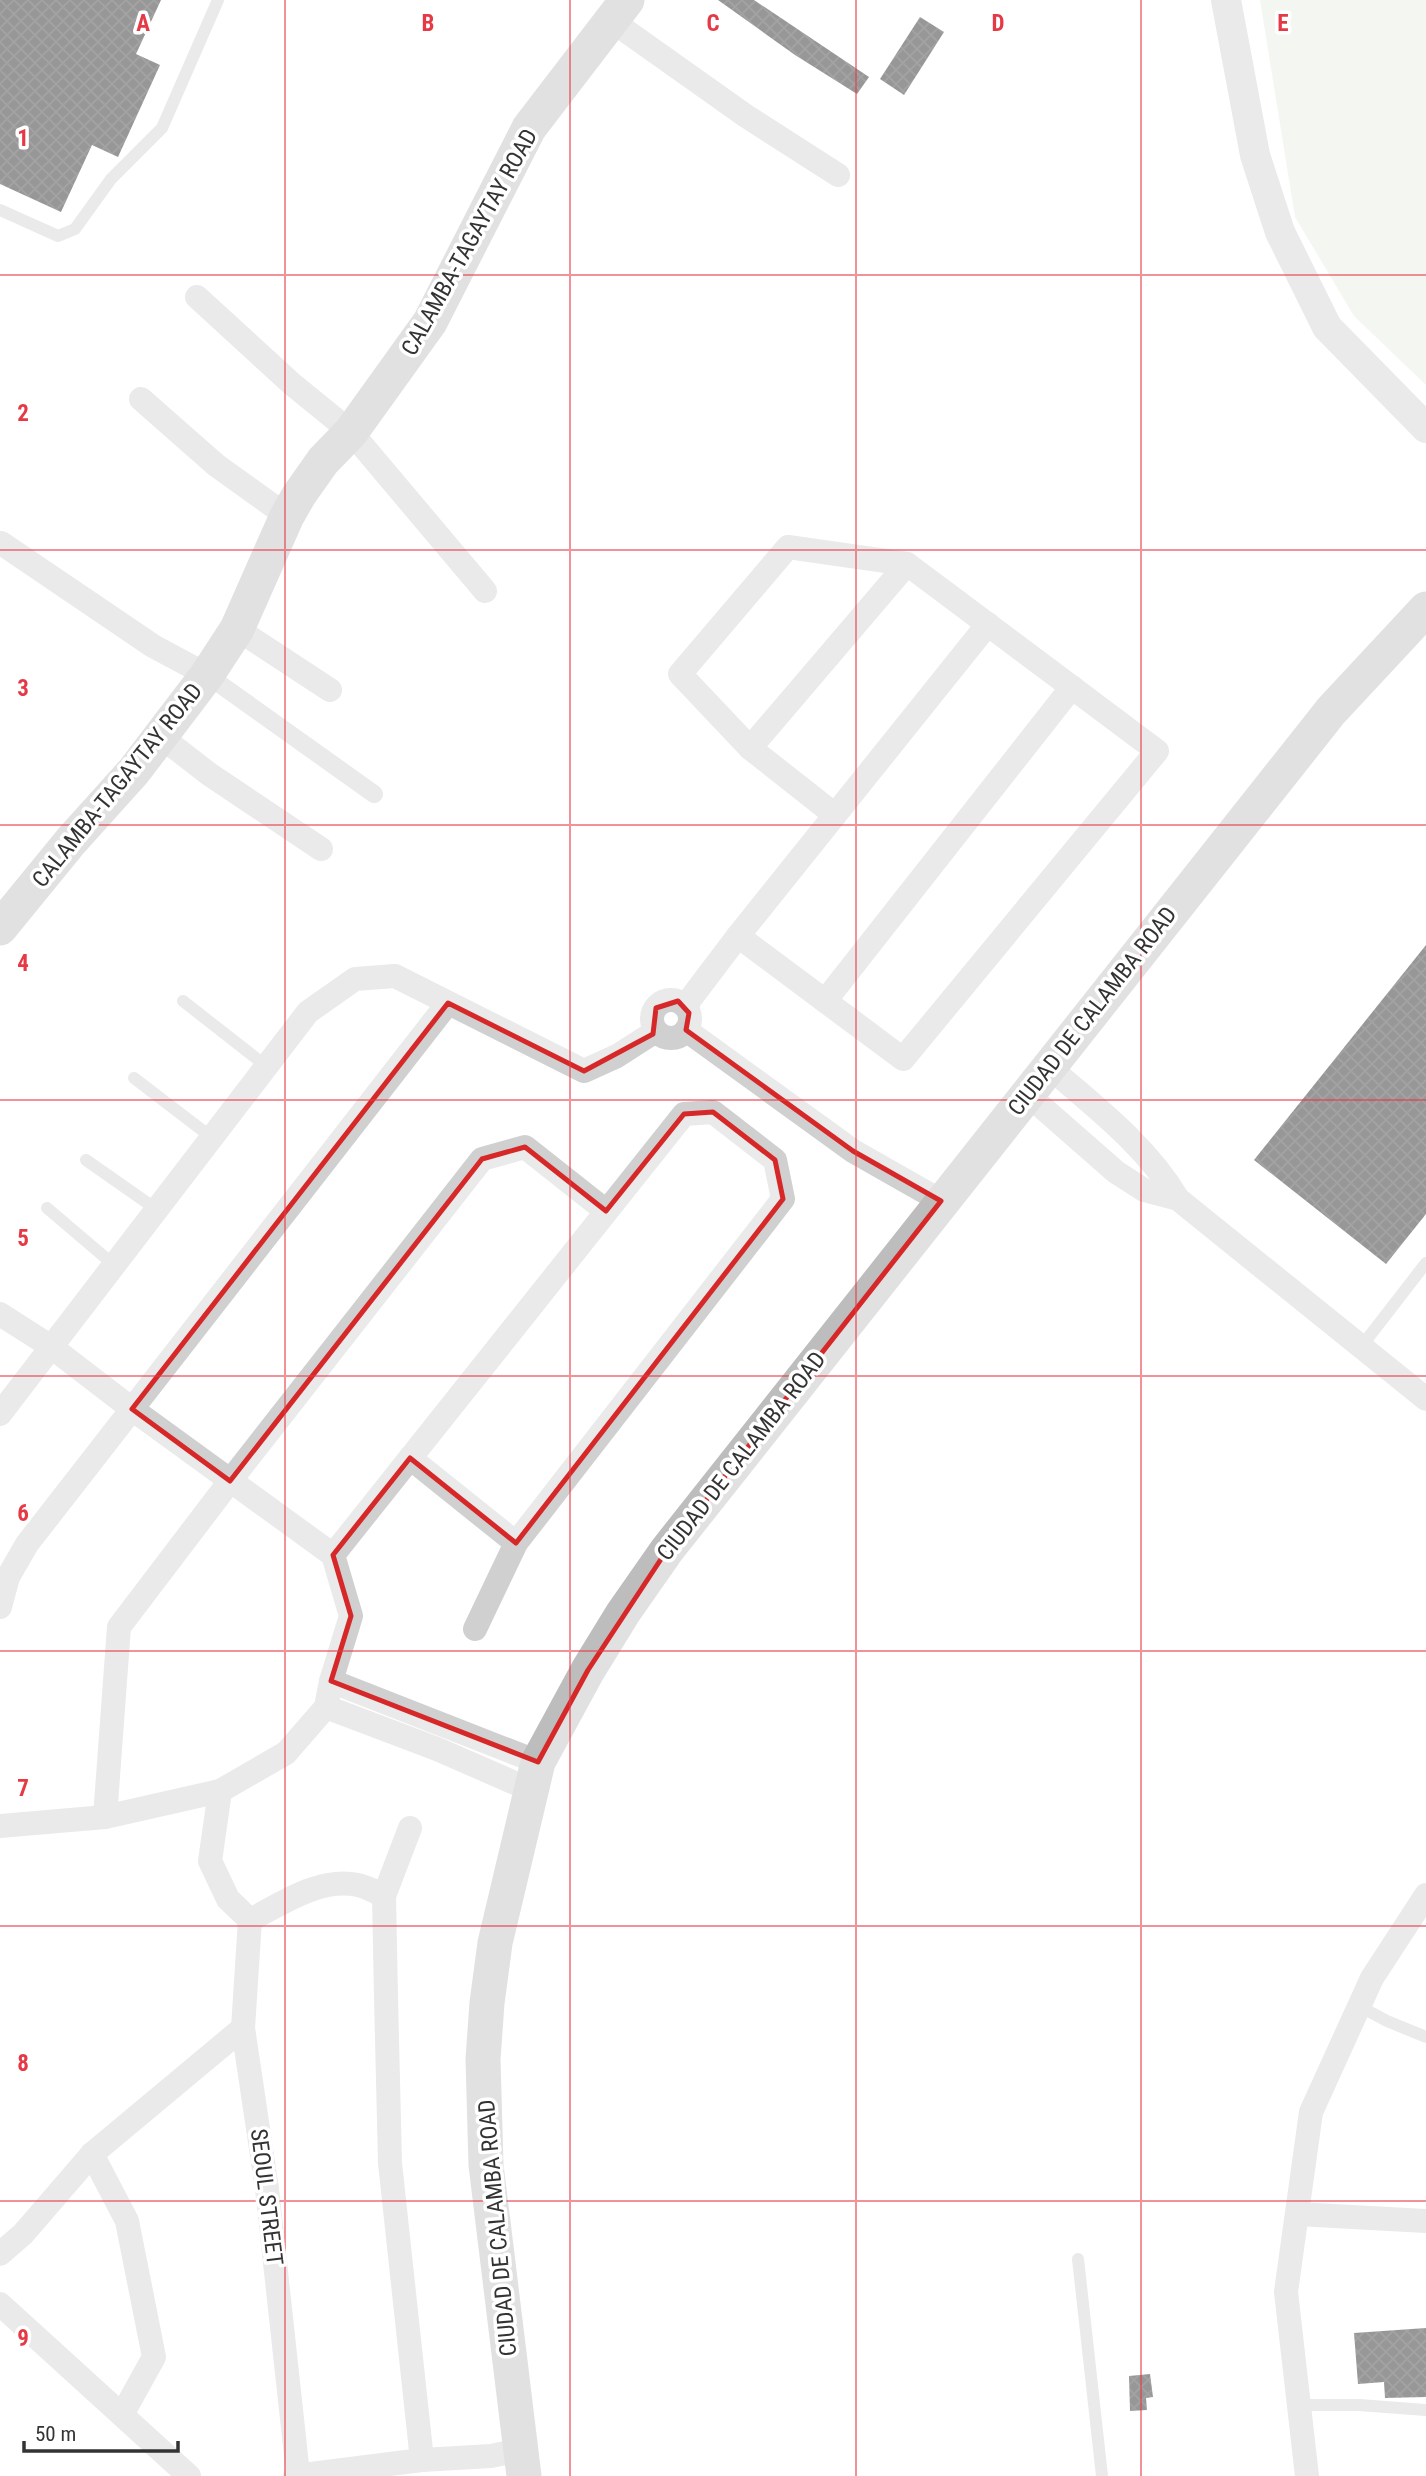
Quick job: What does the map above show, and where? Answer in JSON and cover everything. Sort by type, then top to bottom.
[{"type":"main road","name":"CALAMBA-TAGAYTAY ROAD","points":[[0,928],[71,841],[134,771],[207,675],[237,629],[287,516],[323,461],[351,432],[430,322],[530,128],[619,10]]},
{"type":"main road","name":"CIUDAD DE CALAMBA ROAD","points":[[522,2463],[486,2165],[483,2059],[495,1943],[534,1776],[588,1670],[623,1613],[667,1550],[1331,710],[1426,609]]},
{"type":"street","points":[[1226,0],[1255,155],[1280,232],[1327,327],[1426,428]]},
{"type":"street","points":[[619,10],[746,116],[838,175]]},
{"type":"street","points":[[197,297],[292,384],[351,432],[485,591]]},
{"type":"street","points":[[141,399],[215,465],[287,516]]},
{"type":"street","points":[[1,543],[153,646],[207,675],[373,794]]},
{"type":"street","points":[[738,936],[903,1059],[1157,751],[907,564],[788,547],[680,674],[750,748],[835,815]]},
{"type":"street","points":[[750,748],[907,564]]},
{"type":"street","points":[[941,1201],[853,1151],[686,1018],[678,1001],[662,1002],[652,1015],[652,1024],[656,1031],[672,1038],[680,1036],[686,1018],[738,936],[988,624]]},
{"type":"street","points":[[237,629],[330,690]]},
{"type":"street","points":[[825,1001],[1072,687]]},
{"type":"street","points":[[160,736],[209,774],[321,849]]},
{"type":"street","points":[[2,1409],[308,1012],[355,979],[395,976],[584,1071],[617,1056],[656,1031]]},
{"type":"street","points":[[0,1607],[8,1577],[27,1544],[448,1003]]},
{"type":"street","points":[[1048,1066],[1133,1140],[1162,1172],[1178,1199],[1426,1399]]},
{"type":"street","points":[[1027,1094],[1116,1172],[1144,1189],[1178,1199]]},
{"type":"street","points":[[333,1555],[684,1114],[713,1112],[775,1160],[783,1199],[516,1543],[475,1629]]},
{"type":"street","points":[[105,1817],[119,1627],[482,1159],[525,1147],[606,1211]]},
{"type":"street","points":[[0,1314],[50,1346],[333,1555],[352,1616],[331,1681],[326,1707],[286,1753],[220,1791],[105,1817],[0,1826]]},
{"type":"street","points":[[410,1458],[516,1543]]},
{"type":"street","points":[[331,1681],[534,1776]]},
{"type":"street","points":[[326,1707],[437,1748],[534,1776]]},
{"type":"street","points":[[220,1791],[211,1861],[228,1899],[250,1920],[299,1895],[328,1885],[358,1885],[384,1896]]},
{"type":"street","points":[[410,1828],[384,1896],[390,2163],[422,2460]]},
{"type":"street","points":[[1307,2476],[1286,2292],[1311,2112],[1372,1978],[1426,1895]]},
{"type":"street","name":"SEOUL STREET","points":[[250,1920],[243,2028],[267,2189],[296,2475]]},
{"type":"street","points":[[0,2254],[23,2234],[92,2154],[243,2028]]},
{"type":"street","points":[[92,2154],[127,2221],[154,2357],[123,2413]]},
{"type":"street","points":[[1297,2214],[1426,2221]]},
{"type":"street","points":[[0,2304],[123,2413],[189,2476]]},
{"type":"street","points":[[296,2475],[422,2460],[491,2456],[522,2463]]},
{"type":"lane","points":[[0,210],[58,236],[75,229],[111,179],[162,128],[218,0]]},
{"type":"lane","points":[[183,1001],[266,1066]]},
{"type":"lane","points":[[134,1078],[211,1138]]},
{"type":"lane","points":[[86,1160],[156,1209]]},
{"type":"lane","points":[[47,1208],[114,1265]]},
{"type":"lane","points":[[1361,1347],[1426,1264]]},
{"type":"lane","points":[[1359,2006],[1426,2037]]},
{"type":"lane","points":[[1078,2259],[1102,2476]]},
{"type":"lane","points":[[1299,2405],[1359,2405],[1426,2410]]},
{"type":"highlighted area","points":[[678,1001],[689,1013],[686,1030],[853,1151],[941,1201],[667,1550],[588,1670],[538,1762],[331,1681],[351,1616],[333,1555],[410,1458],[516,1543],[783,1199],[775,1160],[713,1112],[684,1114],[606,1211],[525,1147],[482,1159],[230,1481],[132,1409],[448,1003],[584,1071],[653,1034],[656,1008]]},
{"type":"shaded area","points":[[1260,0],[1426,0],[1426,385],[1354,316],[1295,217]]},
{"type":"building","points":[[0,0],[161,0],[136,54],[160,65],[118,157],[92,145],[61,212],[0,184]]},
{"type":"building","points":[[718,0],[754,0],[869,77],[857,94],[795,55]]},
{"type":"building","points":[[920,17],[944,32],[904,95],[880,79]]},
{"type":"building","points":[[1426,945],[1426,1214],[1386,1264],[1254,1160]]},
{"type":"building","points":[[1426,2328],[1426,2397],[1385,2398],[1384,2382],[1358,2384],[1354,2333]]},
{"type":"building","points":[[1150,2374],[1153,2397],[1146,2398],[1147,2410],[1130,2411],[1129,2376]]}]
